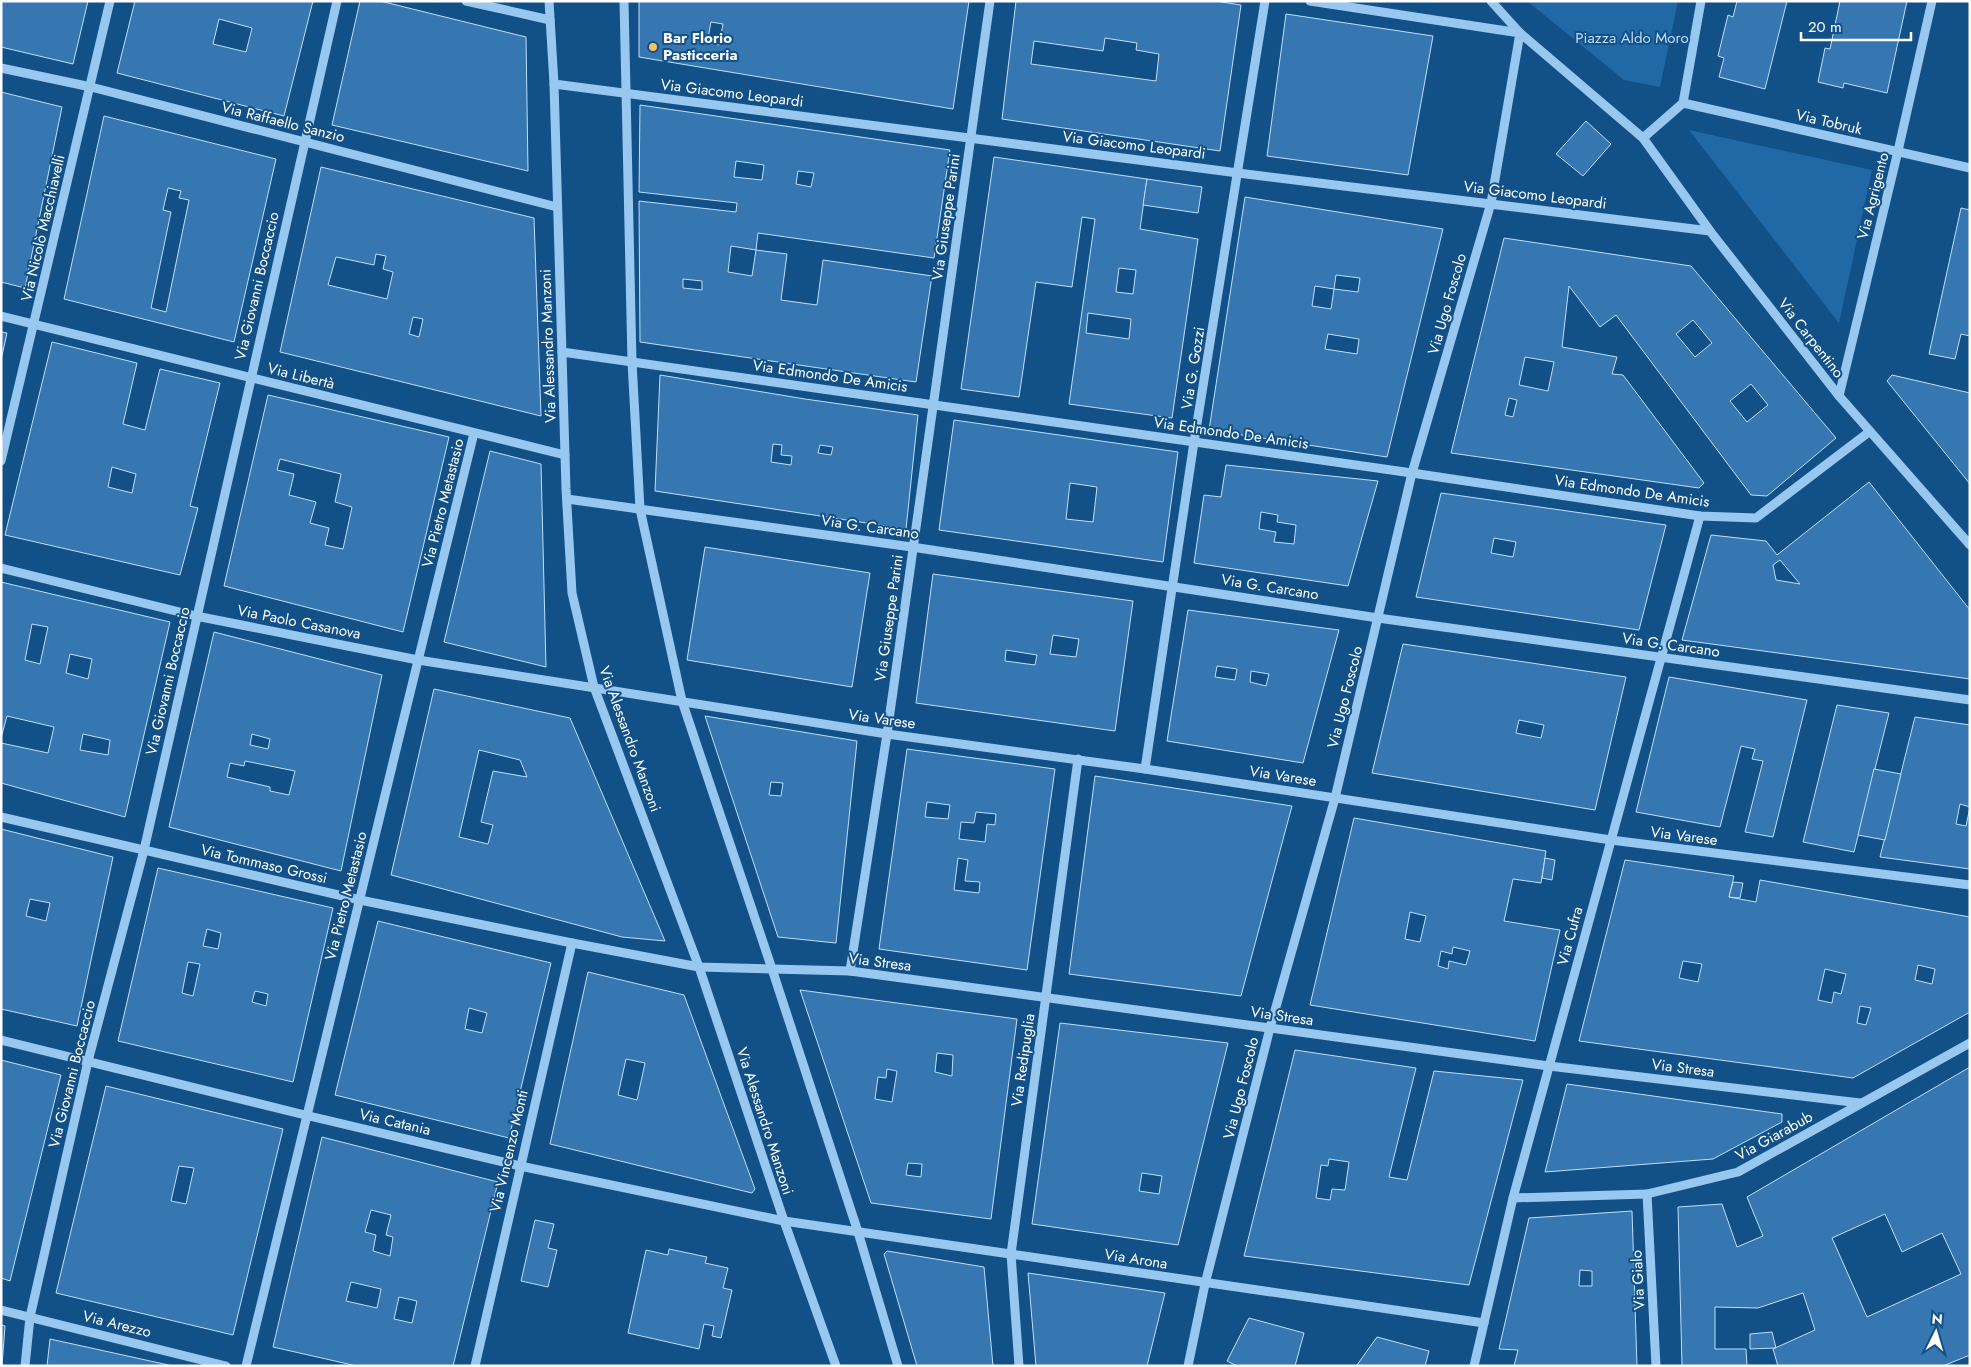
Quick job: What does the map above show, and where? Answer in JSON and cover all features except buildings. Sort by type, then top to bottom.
[{"type":"street","name":"Via Nicolò Macchiavelli","points":[[1,461],[110,1]]},
{"type":"street","name":"Via Giovanni Boccaccio","points":[[25,1366],[30,1317],[88,1061],[144,850],[337,1]]},
{"type":"street","points":[[466,1],[550,20]]},
{"type":"street","name":"Via Alessandro Manzoni","points":[[549,1],[554,84],[565,455],[572,594],[594,687],[699,967],[784,1221],[836,1366]]},
{"type":"street","points":[[624,1],[632,362],[640,509],[682,701],[858,1232],[898,1366]]},
{"type":"street","name":"Via Giuseppe Parini","points":[[850,972],[887,734],[990,1]]},
{"type":"street","name":"Via G. Gozzi","points":[[1145,769],[1194,442],[1265,1]]},
{"type":"street","points":[[1310,1],[1520,33]]},
{"type":"street","points":[[1491,1],[1520,33],[1643,138],[1683,103],[1701,1]]},
{"type":"street","name":"Via Agrigento","points":[[1839,396],[1932,1]]},
{"type":"street","name":"Via Ugo Foscolo","points":[[1188,1366],[1205,1284],[1270,1028],[1335,798],[1412,473],[1491,204],[1520,33]]},
{"type":"street","name":"Via Raffaello Sanzio","points":[[1,68],[91,87],[557,206]]},
{"type":"street","name":"Via Giacomo Leopardi","points":[[554,84],[1238,173],[1710,231]]},
{"type":"street","name":"Via Tobruk","points":[[1683,103],[1970,168]]},
{"type":"street","name":"Via Carpentino","points":[[1643,138],[1710,231],[1839,396],[1970,546]]},
{"type":"street","name":"Via Libertà","points":[[1,316],[565,455]]},
{"type":"street","name":"Via Edmondo De Amicis","points":[[562,352],[1700,516],[1756,518],[1869,432]]},
{"type":"street","name":"Via Pietro Metastasio","points":[[246,1366],[305,1115],[360,900],[474,433]]},
{"type":"street","name":"Via G. Carcano","points":[[567,499],[912,547],[1378,618],[1970,700]]},
{"type":"street","name":"Via Cufra","points":[[1474,1366],[1513,1198],[1700,516]]},
{"type":"street","name":"Via Paolo Casanova","points":[[1,568],[196,616],[418,660],[594,687]]},
{"type":"street","name":"Via Varese","points":[[594,687],[887,734],[1078,759],[1611,840],[1970,885]]},
{"type":"street","name":"Via Redipuglia","points":[[1019,1366],[1011,1254],[1078,759]]},
{"type":"street","name":"Via Tommaso Grossi","points":[[1,817],[360,900],[572,944],[699,967]]},
{"type":"street","name":"Via Vincenzo Monti","points":[[474,1366],[572,944]]},
{"type":"street","name":"Via Stresa","points":[[699,967],[850,972],[1549,1066],[1860,1103]]},
{"type":"street","name":"Via Catania","points":[[1,1040],[520,1166],[784,1221]]},
{"type":"street","name":"Via Giarabub","points":[[1513,1198],[1648,1194],[1738,1172],[1970,1042]]},
{"type":"street","name":"Via Gialo","points":[[1648,1194],[1656,1366]]},
{"type":"street","name":"Via Arona","points":[[784,1221],[1484,1324]]},
{"type":"street","name":"Via Arezzo","points":[[1,1310],[226,1366]]},
{"type":"green space","name":"Piazza Aldo Moro","points":[[1527,1],[1678,1],[1660,87],[1624,80]]},
{"type":"green space","points":[[1689,130],[1872,170],[1839,323]]},
{"type":"place","name":"Bar Florio Pasticceria","points":[[653,47]]}]
